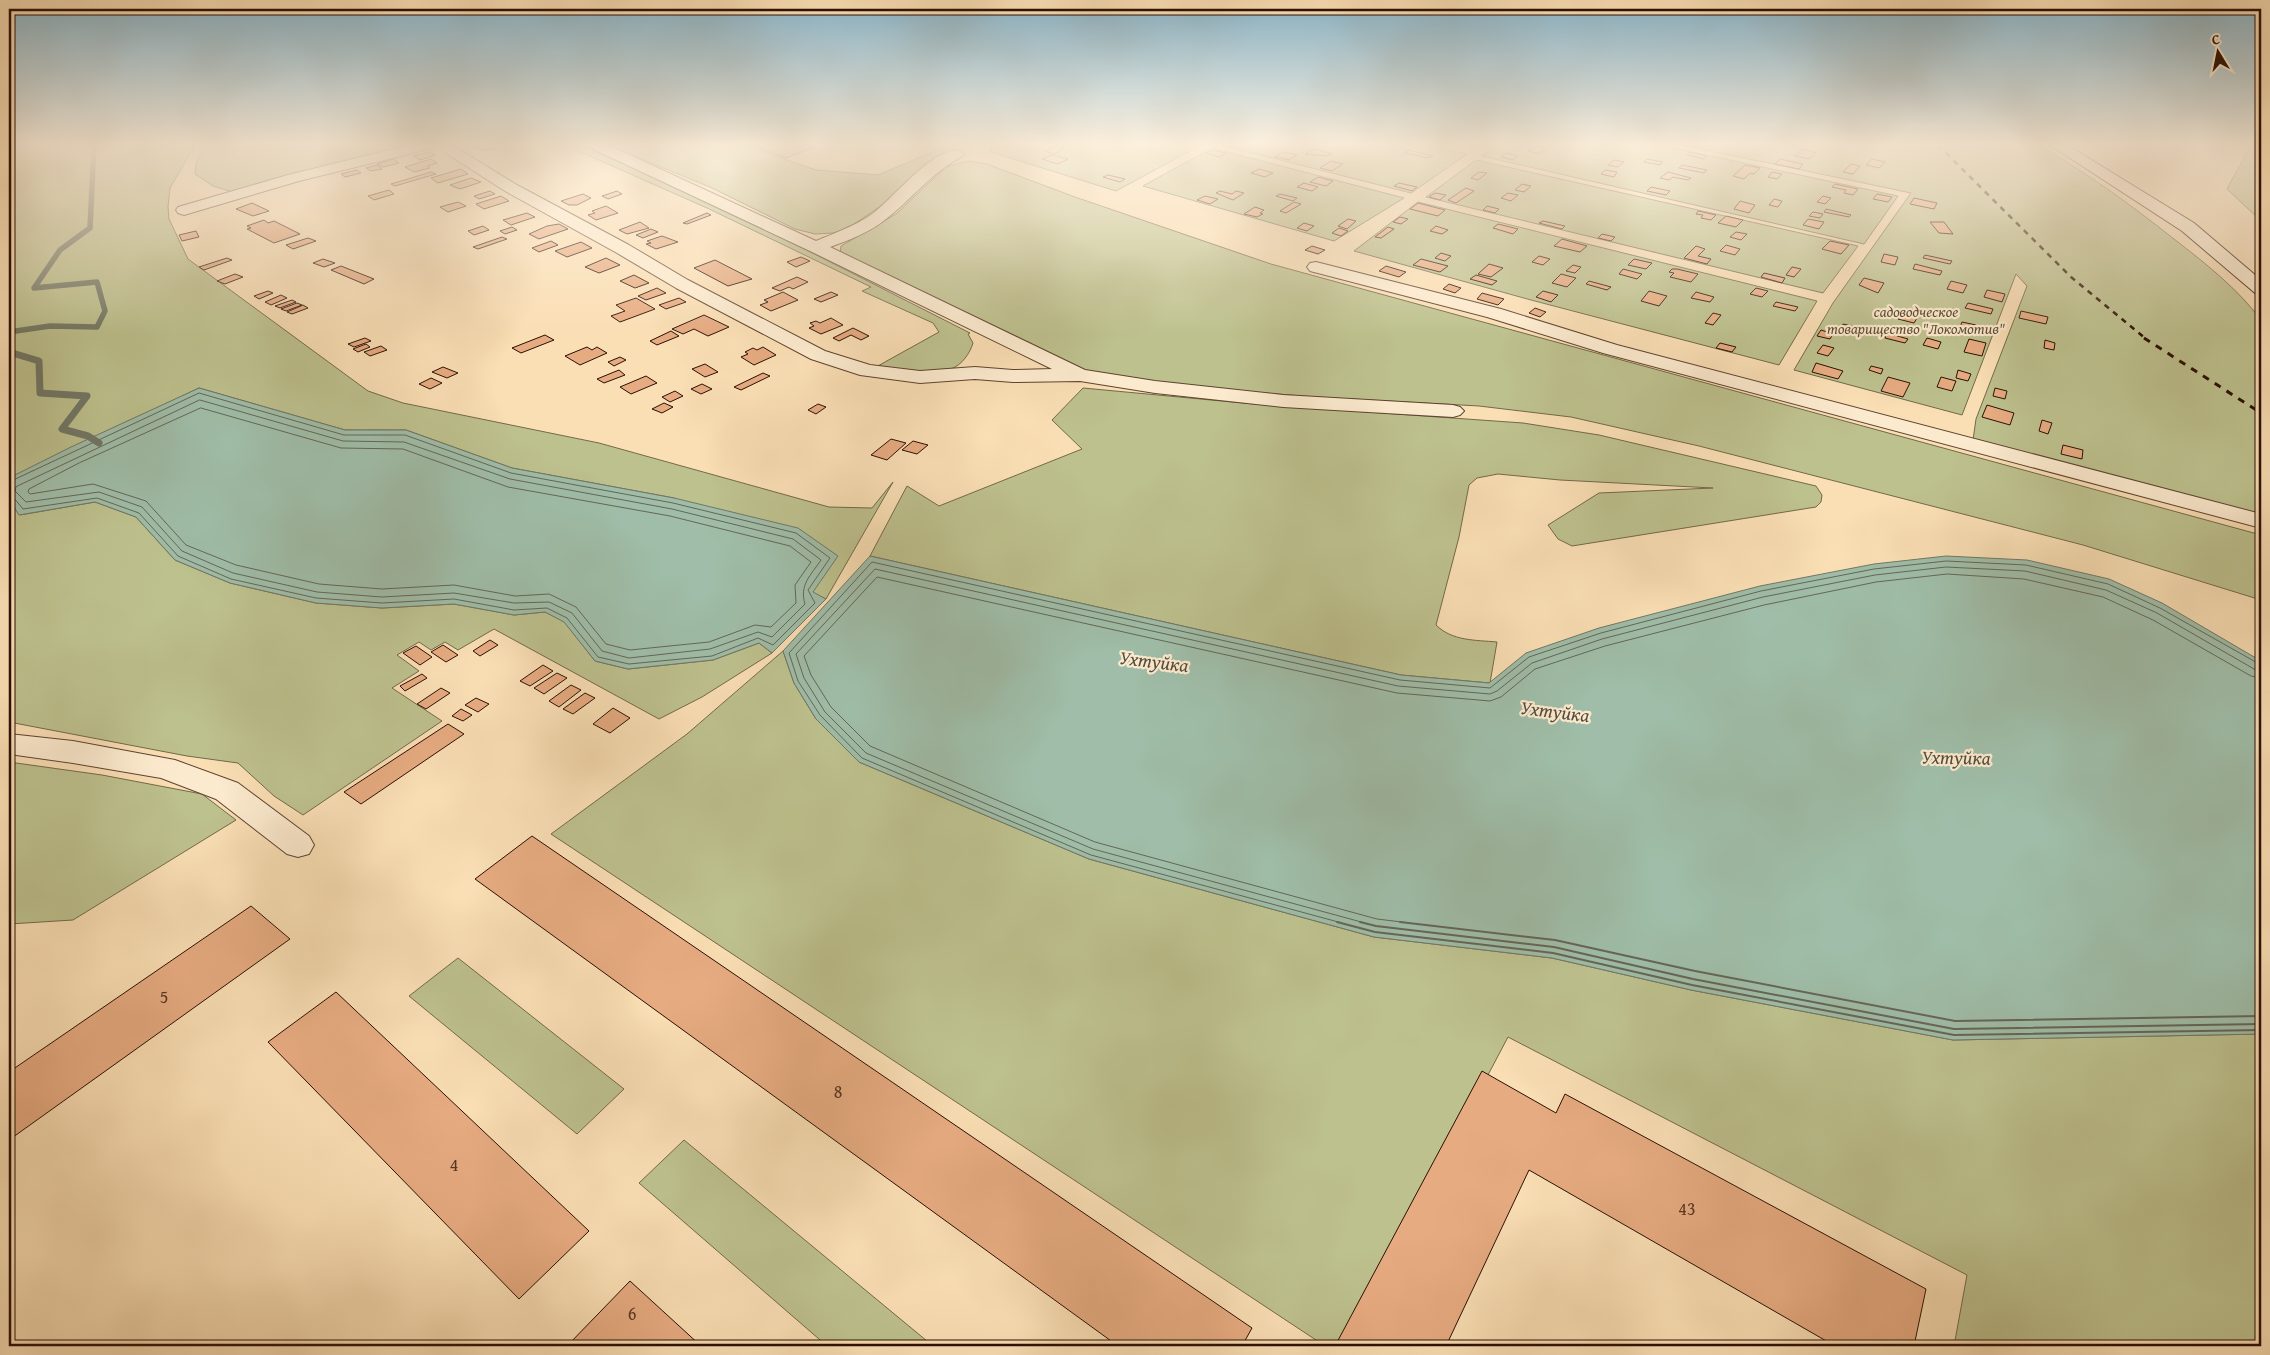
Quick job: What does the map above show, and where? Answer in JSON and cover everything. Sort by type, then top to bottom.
[{"type":"street","points":[[184,210],[190,208]]},
{"type":"street","points":[[548,208],[682,284],[818,355],[867,371],[920,377],[975,374],[1013,376],[1080,375],[1155,387],[1284,401],[1453,411]]},
{"type":"street","points":[[732,208],[1080,375]]},
{"type":"street","points":[[816,247],[869,224],[888,208]]},
{"type":"street","points":[[2158,208],[2188,227],[2261,289]]},
{"type":"street","points":[[1316,267],[1494,314],[1610,349],[2261,521]]},
{"type":"street","points":[[9,744],[165,768],[228,791],[298,845]]},
{"type":"green space","points":[[9,208],[168,208],[169,219],[188,259],[368,391],[403,403],[599,443],[829,507],[872,508],[893,482],[826,599],[812,593],[674,498],[512,468],[406,430],[345,430],[199,388],[9,479]]},
{"type":"green space","points":[[707,208],[724,208],[970,333],[968,334],[973,343],[970,351],[959,365],[943,371],[914,372],[876,367],[939,332],[933,323],[862,291],[871,287]]},
{"type":"green space","points":[[753,208],[877,208],[847,229],[833,233],[815,234],[795,229]]},
{"type":"green space","points":[[902,208],[1108,208],[1271,264],[2261,535],[2261,600],[2083,545],[1699,446],[1571,417],[1479,406],[1315,397],[1202,388],[1089,372],[840,254],[841,246],[896,214]]},
{"type":"green space","points":[[1220,208],[1387,208],[1334,241]]},
{"type":"green space","name":"садоводческое товарищество \"Локомотив\"","points":[[1410,208],[1443,208],[1817,301],[1779,365],[1354,251]]},
{"type":"green space","name":"садоводческое товарищество \"Локомотив\"","points":[[1472,208],[1690,208],[1858,246],[1823,293]]},
{"type":"green space","points":[[1709,208],[1889,208],[1864,244]]},
{"type":"green space","points":[[1900,208],[2135,208],[2220,276],[2252,308],[2261,320],[2261,518],[1973,440],[1976,419],[2027,286],[2016,274],[1962,415],[1794,370],[1833,303]]},
{"type":"green space","points":[[2247,208],[2261,208],[2261,221]]},
{"type":"green space","points":[[1083,388],[1254,404],[1523,423],[1599,435],[1816,486],[1822,495],[1821,502],[1816,507],[1572,546],[1558,539],[1548,525],[1599,493],[1713,488],[1560,480],[1498,474],[1477,478],[1469,485],[1459,537],[1436,625],[1457,637],[1497,642],[1490,683],[1401,675],[870,556],[907,486],[939,506],[1082,449],[1052,420]]},
{"type":"green space","points":[[9,499],[20,515],[95,502],[136,517],[175,560],[230,583],[316,603],[382,608],[454,604],[514,615],[545,612],[564,621],[595,661],[628,669],[713,660],[759,643],[772,653],[702,697],[659,719],[494,629],[458,650],[445,642],[431,650],[419,642],[397,655],[419,671],[392,688],[442,721],[303,815],[274,796],[238,763],[187,756],[9,722]]},
{"type":"green space","points":[[783,651],[794,683],[816,719],[859,762],[1089,859],[1374,937],[1552,958],[1691,990],[1953,1040],[2261,1034],[2261,1346],[1954,1346],[1967,1275],[1508,1037],[1345,1346],[1325,1346],[551,834],[687,734]]},
{"type":"green space","points":[[9,762],[102,775],[202,794],[236,820],[73,920],[9,924]]},
{"type":"green space","points":[[458,958],[624,1089],[577,1134],[409,996]]},
{"type":"green space","points":[[684,1140],[933,1346],[827,1346],[639,1183]]},
{"type":"water","points":[[199,388],[345,430],[406,430],[512,468],[674,498],[798,528],[838,556],[813,592],[826,599],[772,653],[759,643],[713,660],[628,669],[595,661],[564,622],[545,612],[514,615],[454,604],[382,608],[316,603],[230,583],[175,560],[136,517],[95,502],[19,515],[9,499],[9,478]]},
{"type":"water","name":"Ухтуйка","points":[[870,556],[1401,675],[1489,683],[1526,653],[1599,628],[1760,586],[1874,564],[1946,556],[2027,560],[2109,579],[2162,603],[2261,661],[2261,1034],[1953,1040],[1691,990],[1552,958],[1374,937],[1089,859],[859,762],[816,719],[794,683],[783,651]]},
{"type":"building","points":[[263,208],[269,211],[253,216],[236,209]]},
{"type":"building","points":[[442,208],[459,208],[448,212]]},
{"type":"building","points":[[600,208],[610,208],[618,213],[596,220],[588,215],[595,213],[592,211]]},
{"type":"building","points":[[1253,208],[1264,210],[1260,213],[1263,214],[1257,217],[1244,214]]},
{"type":"building","points":[[1284,208],[1294,208],[1286,213],[1280,211]]},
{"type":"building","points":[[1438,208],[1445,210],[1438,216],[1410,209]]},
{"type":"building","points":[[1485,208],[1499,209],[1495,213],[1483,210]]},
{"type":"building","points":[[1735,208],[1753,208],[1749,213]]},
{"type":"building","points":[[1826,209],[1851,215],[1849,217],[1824,212]]},
{"type":"building","points":[[1698,211],[1716,215],[1711,220],[1701,218],[1703,215],[1696,214]]},
{"type":"building","points":[[1813,212],[1823,214],[1820,218],[1809,216]]},
{"type":"building","points":[[527,213],[535,217],[511,225],[503,220]]},
{"type":"building","points":[[707,213],[711,215],[687,224],[683,223]]},
{"type":"building","points":[[1726,216],[1743,220],[1736,227],[1718,223]]},
{"type":"building","points":[[1400,217],[1408,219],[1401,224],[1393,222]]},
{"type":"building","points":[[1348,219],[1356,221],[1347,229],[1338,226]]},
{"type":"building","points":[[1808,219],[1824,222],[1819,229],[1803,225]]},
{"type":"building","points":[[264,220],[268,223],[274,221],[300,234],[274,243],[247,229],[251,228],[247,226]]},
{"type":"building","points":[[1543,221],[1565,226],[1562,229],[1539,223]]},
{"type":"building","points":[[640,222],[649,228],[627,234],[619,230]]},
{"type":"building","points":[[1930,222],[1944,222],[1953,234],[1939,233]]},
{"type":"building","points":[[1304,223],[1314,226],[1307,231],[1297,228]]},
{"type":"building","points":[[559,224],[568,229],[539,239],[529,234],[547,226]]},
{"type":"building","points":[[1498,224],[1518,229],[1513,234],[1493,228]]},
{"type":"building","points":[[483,226],[489,230],[474,235],[468,231]]},
{"type":"building","points":[[1436,226],[1448,230],[1442,234],[1430,231]]},
{"type":"building","points":[[512,227],[517,230],[505,234],[500,231]]},
{"type":"building","points":[[1388,227],[1394,229],[1381,238],[1375,237]]},
{"type":"building","points":[[1339,228],[1348,231],[1341,236],[1332,233]]},
{"type":"building","points":[[651,229],[658,232],[643,238],[636,235]]},
{"type":"building","points":[[196,231],[199,237],[182,241],[179,235]]},
{"type":"building","points":[[1736,232],[1747,234],[1741,240],[1730,237]]},
{"type":"building","points":[[1602,234],[1615,237],[1611,241],[1598,238]]},
{"type":"building","points":[[662,236],[678,242],[656,249],[646,244],[651,243],[647,241]]},
{"type":"building","points":[[502,237],[507,239],[478,249],[473,247]]},
{"type":"building","points":[[308,238],[316,241],[293,249],[286,245]]},
{"type":"building","points":[[1562,239],[1587,246],[1580,252],[1554,246]]},
{"type":"building","points":[[551,241],[558,245],[539,252],[532,248]]},
{"type":"building","points":[[1830,241],[1849,245],[1841,254],[1822,249]]},
{"type":"building","points":[[581,242],[592,248],[567,257],[555,251]]},
{"type":"building","points":[[1726,245],[1740,249],[1735,255],[1720,251]]},
{"type":"building","points":[[1312,246],[1325,250],[1318,254],[1305,250]]},
{"type":"building","points":[[1696,246],[1705,249],[1698,256],[1711,259],[1707,264],[1684,258]]},
{"type":"building","points":[[1441,253],[1451,256],[1445,261],[1435,258]]},
{"type":"building","points":[[1884,254],[1898,257],[1895,265],[1881,262]]},
{"type":"building","points":[[1925,255],[1952,261],[1950,264],[1923,258]]},
{"type":"building","points":[[1539,256],[1550,259],[1543,265],[1532,262]]},
{"type":"building","points":[[801,257],[810,261],[796,267],[787,262]]},
{"type":"building","points":[[227,258],[232,260],[204,270],[199,267]]},
{"type":"building","points":[[606,258],[620,265],[599,273],[585,267]]},
{"type":"building","points":[[323,259],[335,263],[324,267],[313,263]]},
{"type":"building","points":[[1421,259],[1448,266],[1440,272],[1413,265]]},
{"type":"building","points":[[1634,259],[1652,263],[1646,269],[1628,265]]},
{"type":"building","points":[[715,260],[752,279],[728,286],[694,268]]},
{"type":"building","points":[[1489,264],[1503,268],[1491,277],[1478,274]]},
{"type":"building","points":[[1915,264],[1942,271],[1940,275],[1913,269]]},
{"type":"building","points":[[1573,265],[1581,267],[1575,273],[1566,271]]},
{"type":"building","points":[[341,266],[374,279],[364,284],[331,270]]},
{"type":"building","points":[[1386,266],[1406,272],[1399,277],[1379,271]]},
{"type":"building","points":[[1792,267],[1801,269],[1794,277],[1786,275]]},
{"type":"building","points":[[1623,269],[1642,274],[1637,279],[1619,274]]},
{"type":"building","points":[[1672,269],[1698,274],[1691,282],[1670,277],[1674,273],[1669,272]]},
{"type":"building","points":[[1764,273],[1785,278],[1782,283],[1761,277]]},
{"type":"building","points":[[235,274],[243,277],[225,284],[217,281]]},
{"type":"building","points":[[1561,274],[1576,278],[1567,287],[1552,283]]},
{"type":"building","points":[[634,275],[649,283],[635,288],[620,281]]},
{"type":"building","points":[[1476,275],[1497,281],[1492,285],[1470,279]]},
{"type":"building","points":[[797,277],[808,282],[793,289],[789,287],[780,291],[772,288]]},
{"type":"building","points":[[1864,278],[1884,283],[1878,293],[1859,285]]},
{"type":"building","points":[[1589,281],[1611,287],[1607,290],[1586,284]]},
{"type":"building","points":[[1951,281],[1967,285],[1963,293],[1947,289]]},
{"type":"building","points":[[1449,284],[1461,288],[1455,293],[1443,289]]},
{"type":"building","points":[[657,288],[666,293],[646,300],[638,296]]},
{"type":"building","points":[[1756,288],[1768,291],[1762,297],[1750,294]]},
{"type":"building","points":[[1987,290],[2005,294],[2002,302],[1984,297]]},
{"type":"building","points":[[268,291],[273,293],[259,299],[254,296]]},
{"type":"building","points":[[1543,291],[1558,295],[1551,302],[1536,297]]},
{"type":"building","points":[[1649,291],[1667,296],[1659,306],[1641,301]]},
{"type":"building","points":[[783,292],[798,300],[771,311],[760,305],[768,302],[764,300]]},
{"type":"building","points":[[831,292],[838,295],[821,302],[814,299]]},
{"type":"building","points":[[1696,292],[1714,297],[1710,302],[1691,298]]},
{"type":"building","points":[[1482,293],[1504,299],[1498,305],[1477,299]]},
{"type":"building","points":[[281,295],[287,298],[271,305],[265,302]]},
{"type":"building","points":[[636,298],[655,309],[620,322],[611,316],[625,311],[616,305]]},
{"type":"building","points":[[679,298],[686,302],[666,309],[659,305]]},
{"type":"building","points":[[292,300],[296,302],[280,308],[275,306]]},
{"type":"building","points":[[1776,302],[1798,307],[1795,311],[1773,306]]},
{"type":"building","points":[[297,303],[302,305],[286,311],[281,309]]},
{"type":"building","points":[[1968,303],[1993,309],[1991,314],[1965,308]]},
{"type":"building","points":[[303,305],[308,308],[292,314],[287,312]]},
{"type":"building","points":[[1535,308],[1546,312],[1540,317],[1529,313]]},
{"type":"building","points":[[1904,309],[1920,313],[1914,323],[1898,319]]},
{"type":"building","points":[[2021,311],[2048,317],[2046,324],[2019,318]]},
{"type":"building","points":[[1713,313],[1721,315],[1713,325],[1705,323]]},
{"type":"building","points":[[704,315],[729,327],[708,336],[694,329],[683,334],[672,329]]},
{"type":"building","points":[[831,318],[843,325],[821,334],[809,328],[814,326],[810,323],[816,321],[820,323]]},
{"type":"building","points":[[1962,322],[1976,325],[1972,335],[1958,332]]},
{"type":"building","points":[[1843,324],[1860,328],[1858,332],[1841,328]]},
{"type":"building","points":[[853,328],[869,336],[861,340],[851,335],[839,341],[833,338]]},
{"type":"building","points":[[1821,330],[1833,334],[1830,339],[1817,336]]},
{"type":"building","points":[[671,331],[679,336],[657,345],[650,341]]},
{"type":"building","points":[[1887,333],[1908,339],[1905,343],[1885,338]]},
{"type":"building","points":[[545,335],[554,340],[521,353],[512,348]]},
{"type":"building","points":[[365,338],[371,341],[354,347],[348,344]]},
{"type":"building","points":[[1927,338],[1941,342],[1938,349],[1923,345]]},
{"type":"building","points":[[1969,339],[1986,343],[1982,356],[1964,352]]},
{"type":"building","points":[[2045,340],[2055,343],[2054,350],[2044,348]]},
{"type":"building","points":[[1720,343],[1736,347],[1732,352],[1716,348]]},
{"type":"building","points":[[366,344],[370,347],[358,352],[353,349]]},
{"type":"building","points":[[1823,345],[1834,348],[1828,356],[1817,353]]},
{"type":"building","points":[[381,346],[387,350],[370,356],[364,352]]},
{"type":"building","points":[[587,347],[592,350],[597,347],[607,353],[580,365],[565,356]]},
{"type":"building","points":[[763,347],[776,355],[754,365],[741,357],[748,354],[745,352],[753,348],[757,350]]},
{"type":"building","points":[[620,357],[626,360],[614,366],[608,362]]},
{"type":"building","points":[[1816,363],[1843,371],[1838,379],[1812,372]]},
{"type":"building","points":[[705,364],[718,372],[705,377],[692,369]]},
{"type":"building","points":[[1871,366],[1883,369],[1881,374],[1869,370]]},
{"type":"building","points":[[443,367],[458,373],[447,378],[432,372]]},
{"type":"building","points":[[619,370],[625,375],[604,383],[597,379]]},
{"type":"building","points":[[1958,370],[1971,374],[1968,381],[1956,378]]},
{"type":"building","points":[[763,373],[770,376],[741,390],[734,387]]},
{"type":"building","points":[[646,376],[657,383],[631,394],[620,387]]},
{"type":"building","points":[[1888,377],[1910,383],[1903,397],[1881,391]]},
{"type":"building","points":[[1941,377],[1956,381],[1952,391],[1937,387]]},
{"type":"building","points":[[431,378],[442,383],[430,389],[419,384]]},
{"type":"building","points":[[702,384],[712,389],[701,394],[691,389]]},
{"type":"building","points":[[1995,388],[2007,391],[2005,399],[1993,396]]},
{"type":"building","points":[[675,391],[683,396],[670,402],[662,397]]},
{"type":"building","points":[[664,403],[673,407],[662,413],[652,409]]},
{"type":"building","points":[[818,404],[826,407],[816,414],[808,410]]},
{"type":"building","points":[[1987,405],[2014,413],[2010,425],[1982,417]]},
{"type":"building","points":[[2042,420],[2052,423],[2048,434],[2039,431]]},
{"type":"building","points":[[891,439],[906,443],[887,460],[871,455]]},
{"type":"building","points":[[913,441],[928,445],[917,454],[902,450]]},
{"type":"building","points":[[2063,445],[2083,450],[2082,459],[2061,454]]},
{"type":"building","points":[[490,640],[498,645],[480,656],[473,651]]},
{"type":"building","points":[[443,645],[458,655],[446,662],[431,652]]},
{"type":"building","points":[[416,646],[432,657],[420,665],[403,653]]},
{"type":"building","points":[[543,665],[553,671],[530,686],[520,681]]},
{"type":"building","points":[[557,673],[567,678],[544,694],[534,688]]},
{"type":"building","points":[[422,674],[427,678],[405,691],[400,686]]},
{"type":"building","points":[[571,685],[581,690],[559,707],[549,701]]},
{"type":"building","points":[[441,688],[450,693],[426,709],[417,704]]},
{"type":"building","points":[[585,693],[595,698],[573,714],[563,709]]},
{"type":"building","points":[[476,698],[489,704],[478,712],[465,705]]},
{"type":"building","points":[[613,708],[630,718],[610,733],[593,724]]},
{"type":"building","points":[[461,709],[472,715],[463,721],[452,716]]},
{"type":"building","points":[[448,724],[464,734],[361,804],[344,792]]},
{"type":"building","points":[[532,836],[1252,1328],[1242,1346],[1118,1346],[475,879]]},
{"type":"building","points":[[251,906],[290,939],[9,1140],[9,1072]]},
{"type":"building","points":[[336,992],[589,1231],[519,1299],[268,1042]]},
{"type":"building","points":[[1482,1071],[1556,1113],[1565,1094],[1926,1289],[1914,1346],[1835,1346],[1529,1170],[1446,1346],[1335,1346]]},
{"type":"building","points":[[630,1281],[701,1346],[567,1346]]},
{"type":"waterway","points":[[9,332],[50,326],[97,327],[105,311],[97,282],[34,288],[60,250],[90,228],[91,208]]},
{"type":"waterway","points":[[9,352],[39,361],[40,393],[87,396],[62,429],[88,436],[99,443]]},
{"type":"railway","points":[[2002,208],[2071,277],[2146,339]]},
{"type":"railway","points":[[2144,338],[2261,413]]}]
